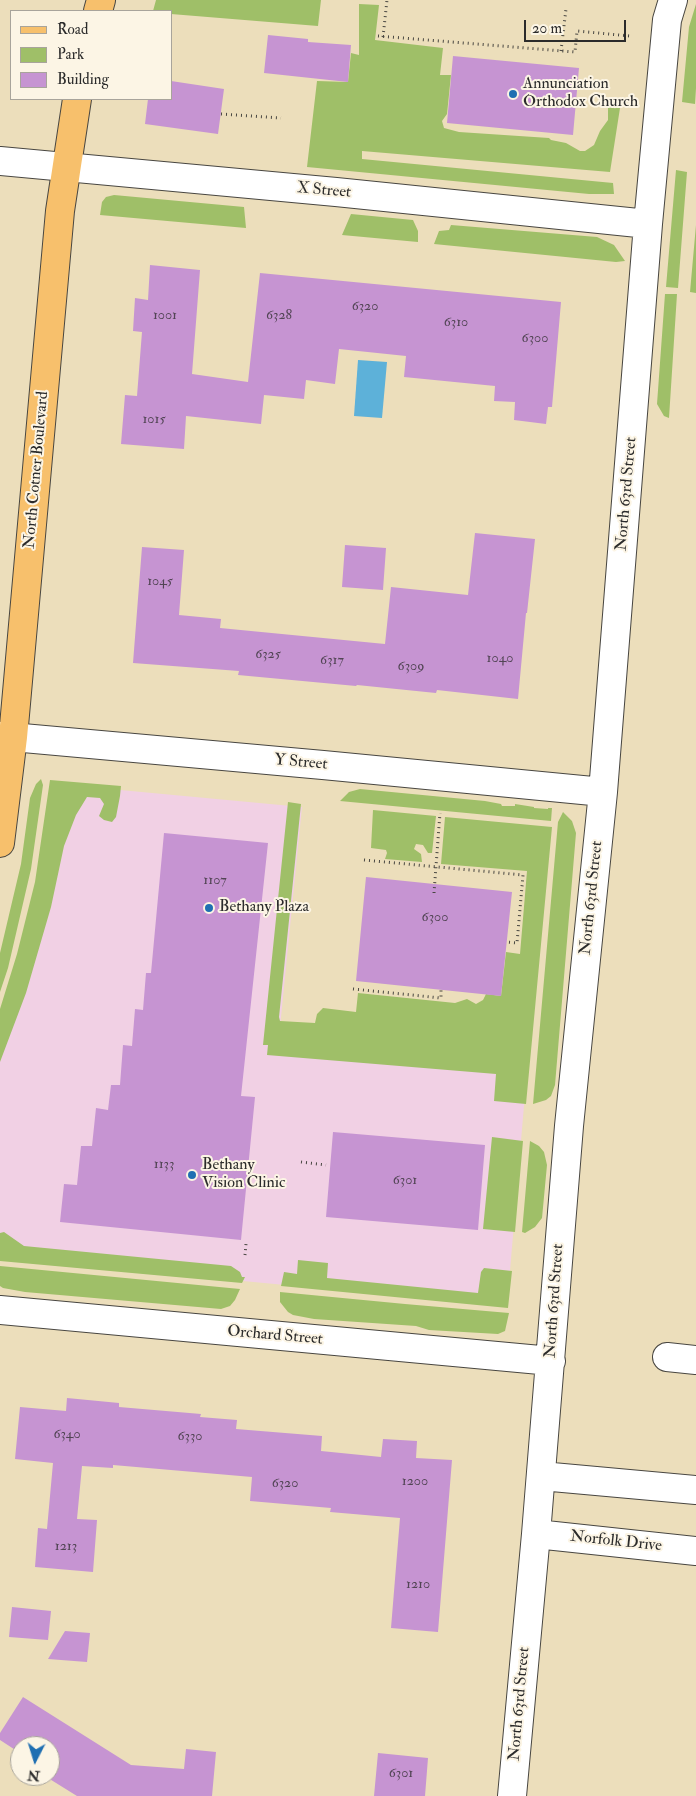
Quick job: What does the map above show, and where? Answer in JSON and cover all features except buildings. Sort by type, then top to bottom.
[{"type":"main road","name":"North Cotner Boulevard","points":[[0,843],[6,736],[60,211],[77,100]]},
{"type":"street","name":"North 63rd Street","points":[[512,1796],[570,1126],[603,792],[648,224],[667,20],[673,0]]},
{"type":"street","name":"X Street","points":[[0,161],[336,192],[648,224]]},
{"type":"street","name":"Y Street","points":[[6,736],[323,764],[603,792]]},
{"type":"street","name":"Orchard Street","points":[[0,1310],[551,1361]]},
{"type":"street","points":[[667,1357],[696,1360]]},
{"type":"street","points":[[541,1476],[696,1490]]},
{"type":"street","name":"Norfolk Drive","points":[[536,1534],[696,1551]]},
{"type":"path","points":[[383,37],[387,0]]},
{"type":"path","points":[[561,50],[566,9]]},
{"type":"path","points":[[378,36],[575,52],[577,31],[630,36]]},
{"type":"path","points":[[221,114],[281,118]]},
{"type":"path","points":[[434,893],[440,813]]},
{"type":"path","points":[[364,860],[523,875],[517,943],[506,942]]},
{"type":"path","points":[[353,989],[441,998],[441,990]]},
{"type":"path","points":[[301,1162],[326,1165]]},
{"type":"path","points":[[245,1255],[246,1244]]},
{"type":"shaded area","points":[[56,784],[302,807],[278,1047],[527,1070],[507,1306],[0,1258],[0,1031],[20,973]]},
{"type":"green space","points":[[156,0],[321,0],[318,26],[172,14],[172,10],[153,10]]},
{"type":"green space","points":[[359,4],[379,5],[375,40],[443,48],[440,75],[451,75],[447,114],[442,121],[444,128],[459,132],[549,138],[566,143],[580,151],[585,151],[594,145],[600,131],[608,120],[608,107],[620,108],[610,172],[362,151],[362,159],[613,183],[614,194],[589,194],[307,167],[317,81],[348,82],[351,53],[359,55]]},
{"type":"green space","points":[[696,4],[695,104],[682,102],[689,27]]},
{"type":"green space","points":[[676,170],[687,172],[678,288],[666,287]]},
{"type":"green space","points":[[114,195],[244,207],[246,228],[100,215],[102,202],[106,197]]},
{"type":"green space","points":[[351,214],[413,220],[418,231],[418,242],[342,235]]},
{"type":"green space","points":[[451,225],[597,237],[614,245],[625,261],[616,262],[434,244],[439,231],[449,230]]},
{"type":"green space","points":[[696,225],[696,293],[690,292]]},
{"type":"green space","points":[[665,294],[677,294],[669,418],[664,416],[657,404]]},
{"type":"green space","points":[[41,779],[43,785],[31,869],[8,968],[0,992],[0,953],[21,864],[30,798],[36,784]]},
{"type":"green space","points":[[50,780],[121,786],[120,796],[116,817],[112,822],[104,820],[99,816],[104,804],[100,798],[87,797],[76,815],[64,846],[51,907],[26,993],[0,1062],[0,1009],[17,954],[35,882]]},
{"type":"green space","points":[[360,789],[485,801],[501,804],[502,806],[515,806],[515,804],[534,808],[552,808],[551,821],[340,801],[349,792]]},
{"type":"green space","points":[[288,802],[301,804],[280,1021],[315,1023],[317,1014],[323,1008],[356,1012],[358,993],[455,1003],[467,999],[476,1004],[483,1000],[486,994],[501,996],[506,952],[520,954],[527,871],[441,864],[445,817],[552,827],[526,1104],[494,1101],[496,1074],[267,1055],[268,1045],[263,1045]]},
{"type":"green space","points":[[373,810],[436,816],[432,853],[428,853],[423,845],[416,844],[414,849],[421,854],[422,862],[385,859],[386,850],[371,848]]},
{"type":"green space","points":[[563,812],[572,821],[576,833],[555,1085],[551,1096],[546,1100],[533,1104],[558,822]]},
{"type":"green space","points":[[492,1137],[523,1141],[515,1232],[483,1229]]},
{"type":"green space","points":[[530,1141],[539,1146],[544,1152],[547,1165],[542,1218],[535,1227],[525,1233],[522,1232]]},
{"type":"green space","points":[[4,1232],[24,1246],[231,1266],[240,1272],[242,1277],[245,1277],[242,1283],[0,1261],[0,1233]]},
{"type":"green space","points":[[298,1260],[328,1263],[327,1278],[478,1293],[481,1272],[484,1268],[512,1271],[508,1308],[281,1286],[284,1272],[297,1274]]},
{"type":"green space","points":[[0,1266],[240,1289],[230,1306],[221,1309],[25,1292],[0,1286]]},
{"type":"green space","points":[[280,1292],[509,1313],[505,1331],[498,1334],[429,1330],[416,1326],[314,1319],[293,1315],[280,1302]]},
{"type":"water","points":[[358,360],[387,362],[382,418],[354,416]]},
{"type":"place","name":"Annunciation Orthodox Church","points":[[513,94]]},
{"type":"place","name":"Bethany Plaza","points":[[209,908]]},
{"type":"place","name":"Bethany Vision Clinic","points":[[192,1175]]}]
